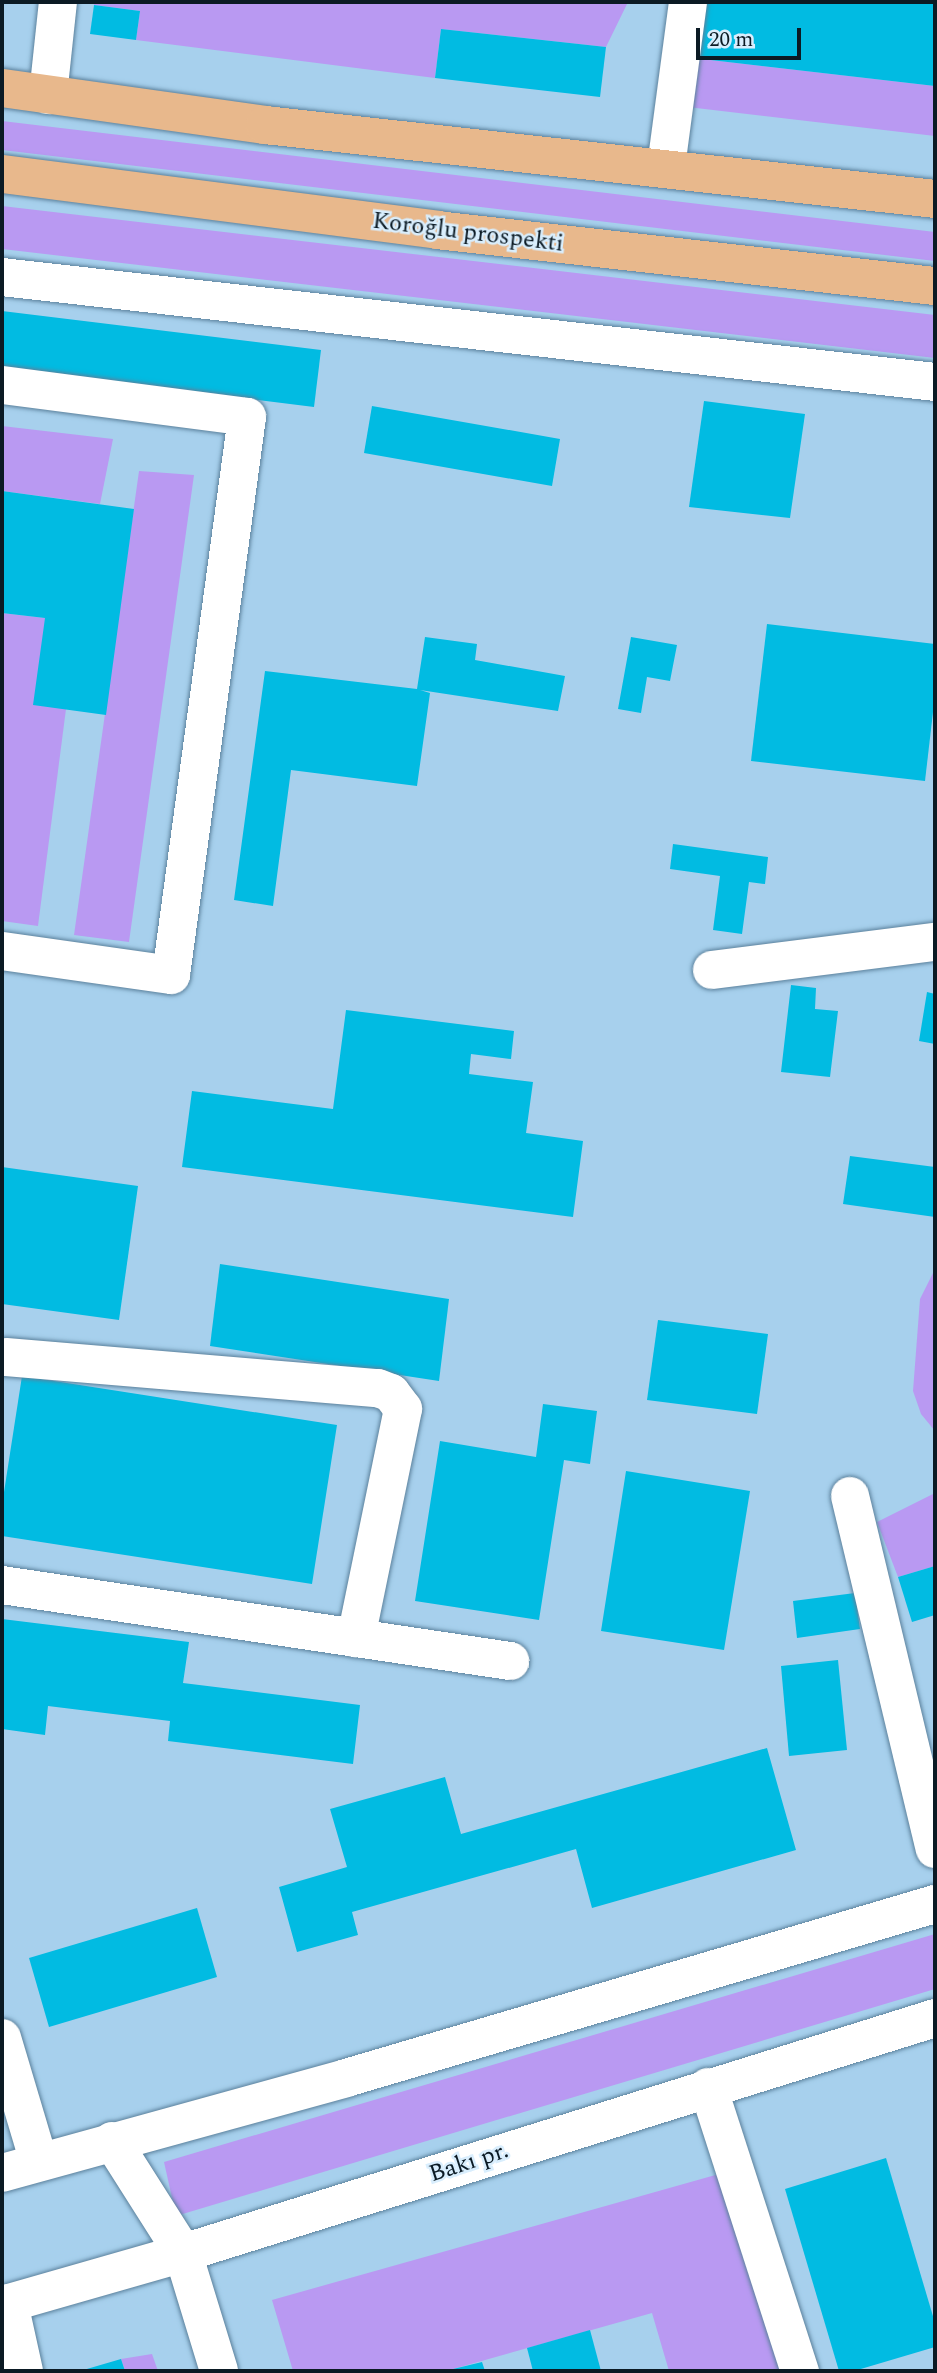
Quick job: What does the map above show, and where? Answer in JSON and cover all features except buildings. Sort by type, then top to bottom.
[{"type":"main road","points":[[2,88],[265,125],[935,198]]},
{"type":"main road","name":"Koroğlu prospekti","points":[[2,174],[438,230],[935,286]]},
{"type":"street","points":[[48,95],[58,2]]},
{"type":"street","points":[[666,167],[688,2]]},
{"type":"street","points":[[2,277],[935,382]]},
{"type":"street","points":[[2,385],[247,417],[171,975],[2,951]]},
{"type":"street","points":[[712,970],[935,942]]},
{"type":"street","points":[[3,1363],[378,1388],[391,1393],[403,1409],[356,1638]]},
{"type":"street","points":[[850,1496],[935,1849]]},
{"type":"street","points":[[2,1586],[510,1661]]},
{"type":"street","points":[[2,2174],[112,2141],[346,2078],[935,1904]]},
{"type":"street","name":"Bakı pr.","points":[[6,2304],[183,2253],[935,2018]]},
{"type":"street","points":[[2,2038],[39,2162]]},
{"type":"street","points":[[708,2087],[800,2371]]},
{"type":"street","points":[[112,2141],[183,2253],[219,2371]]},
{"type":"street","points":[[6,2304],[24,2371]]},
{"type":"shaded area","points":[[94,2],[628,2],[606,47],[441,29],[435,78],[136,40],[140,11],[94,5]]},
{"type":"shaded area","points":[[685,57],[935,86],[935,136],[679,106]]},
{"type":"shaded area","points":[[2,121],[935,232],[935,261],[2,150]]},
{"type":"shaded area","points":[[2,206],[935,315],[935,358],[2,249]]},
{"type":"shaded area","points":[[2,426],[113,439],[100,504],[2,491]]},
{"type":"shaded area","points":[[139,471],[194,475],[129,942],[74,935]]},
{"type":"shaded area","points":[[2,613],[45,618],[66,709],[38,926],[2,921]]},
{"type":"shaded area","points":[[935,1269],[935,1431],[921,1414],[913,1391],[920,1299]]},
{"type":"shaded area","points":[[935,1493],[935,1566],[898,1577],[877,1522]]},
{"type":"shaded area","points":[[935,1934],[935,1989],[176,2216],[164,2162]]},
{"type":"shaded area","points":[[719,2174],[784,2371],[669,2371],[652,2313],[446,2371],[293,2371],[272,2300]]},
{"type":"shaded area","points":[[152,2354],[158,2371],[125,2371],[121,2359]]}]
